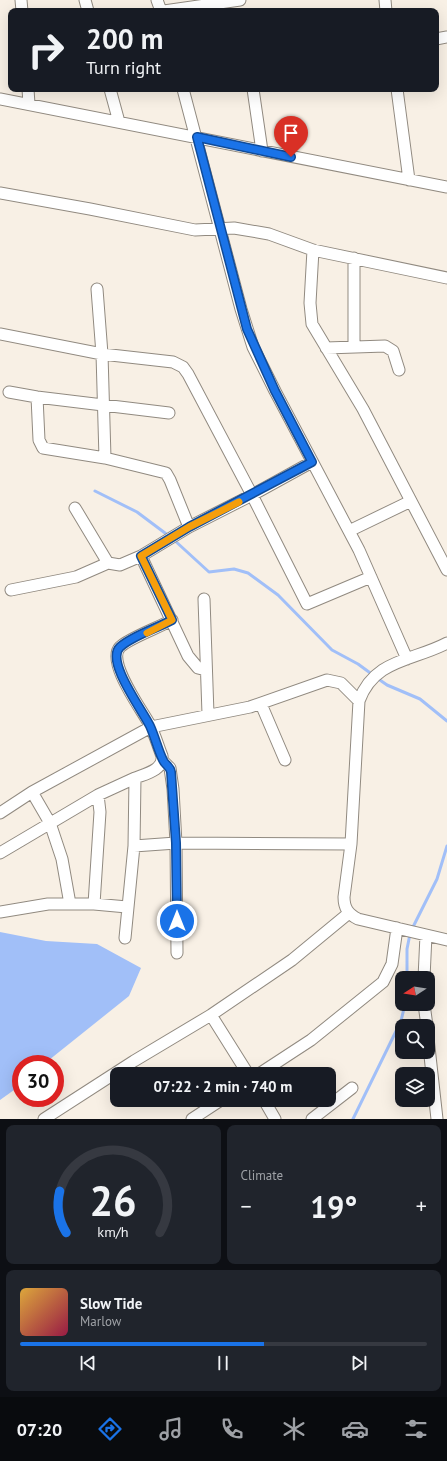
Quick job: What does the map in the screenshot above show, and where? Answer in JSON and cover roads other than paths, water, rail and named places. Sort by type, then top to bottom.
[{"type":"street","points":[[183,8],[239,0]]},
{"type":"street","points":[[28,92],[29,104]]},
{"type":"street","points":[[111,92],[119,122]]},
{"type":"street","points":[[184,92],[222,230],[241,309],[253,347],[349,531],[407,659]]},
{"type":"street","points":[[253,92],[262,151]]},
{"type":"street","points":[[397,92],[409,180]]},
{"type":"street","points":[[0,99],[447,187]]},
{"type":"street","points":[[0,193],[120,214],[195,230],[240,229],[269,234],[313,250],[447,278]]},
{"type":"street","points":[[313,250],[310,317],[315,331],[363,409],[447,570]]},
{"type":"street","points":[[354,258],[354,346]]},
{"type":"street","points":[[97,289],[102,354],[105,458]]},
{"type":"street","points":[[0,334],[102,354],[173,362],[183,367],[252,495],[307,604],[371,577]]},
{"type":"street","points":[[326,348],[380,344],[389,348],[394,355],[399,370]]},
{"type":"street","points":[[9,392],[104,406],[168,413]]},
{"type":"street","points":[[37,397],[39,440],[41,446],[53,451],[105,458],[166,473],[189,527]]},
{"type":"street","points":[[11,590],[76,577],[108,563],[120,565],[141,556],[189,527],[312,462]]},
{"type":"street","points":[[349,531],[411,501]]},
{"type":"street","points":[[75,508],[108,563]]},
{"type":"street","points":[[141,556],[191,662],[198,668],[206,670]]},
{"type":"street","points":[[204,599],[208,714]]},
{"type":"street","points":[[172,620],[120,647],[117,652],[117,662],[124,680],[151,727],[163,761],[168,764],[171,772],[176,843],[177,953]]},
{"type":"street","points":[[447,643],[376,673],[367,684],[359,701],[351,844],[344,897],[344,903],[349,913],[358,919],[447,940]]},
{"type":"street","points":[[0,813],[32,792],[151,727],[208,714],[241,710],[316,683],[332,680],[341,683],[359,701]]},
{"type":"street","points":[[261,704],[285,760]]},
{"type":"street","points":[[0,853],[98,795],[157,769],[163,761]]},
{"type":"street","points":[[125,938],[134,846],[135,778]]},
{"type":"street","points":[[32,792],[50,823],[62,859],[70,904]]},
{"type":"street","points":[[94,904],[100,812],[98,795]]},
{"type":"street","points":[[134,846],[176,843],[351,844]]},
{"type":"street","points":[[0,912],[48,904],[94,904],[127,907]]},
{"type":"street","points":[[44,1119],[134,1061],[211,1015],[292,960],[349,913]]},
{"type":"street","points":[[270,1067],[311,1040],[383,982],[392,964],[400,929]]},
{"type":"street","points":[[424,934],[424,971]]},
{"type":"street","points":[[211,1015],[244,1067]]},
{"type":"street","points":[[431,1059],[438,1119]]},
{"type":"street","points":[[312,1119],[352,1088]]},
{"type":"street","points":[[192,1119],[210,1107]]},
{"type":"street","points":[[268,1107],[274,1119]]},
{"type":"water","points":[[0,932],[46,941],[97,944],[141,968],[129,996],[55,1055],[12,1055],[12,1091],[0,1100]]},
{"type":"waterway","points":[[95,491],[137,512],[169,536]]},
{"type":"waterway","points":[[173,539],[209,572],[234,569],[248,573],[278,595],[332,650],[358,664],[373,675]]},
{"type":"waterway","points":[[377,678],[387,685],[420,699],[447,721]]},
{"type":"waterway","points":[[412,929],[437,879],[447,846]]},
{"type":"waterway","points":[[407,971],[407,949],[410,934]]},
{"type":"waterway","points":[[353,1119],[401,1021],[403,1011]]}]
